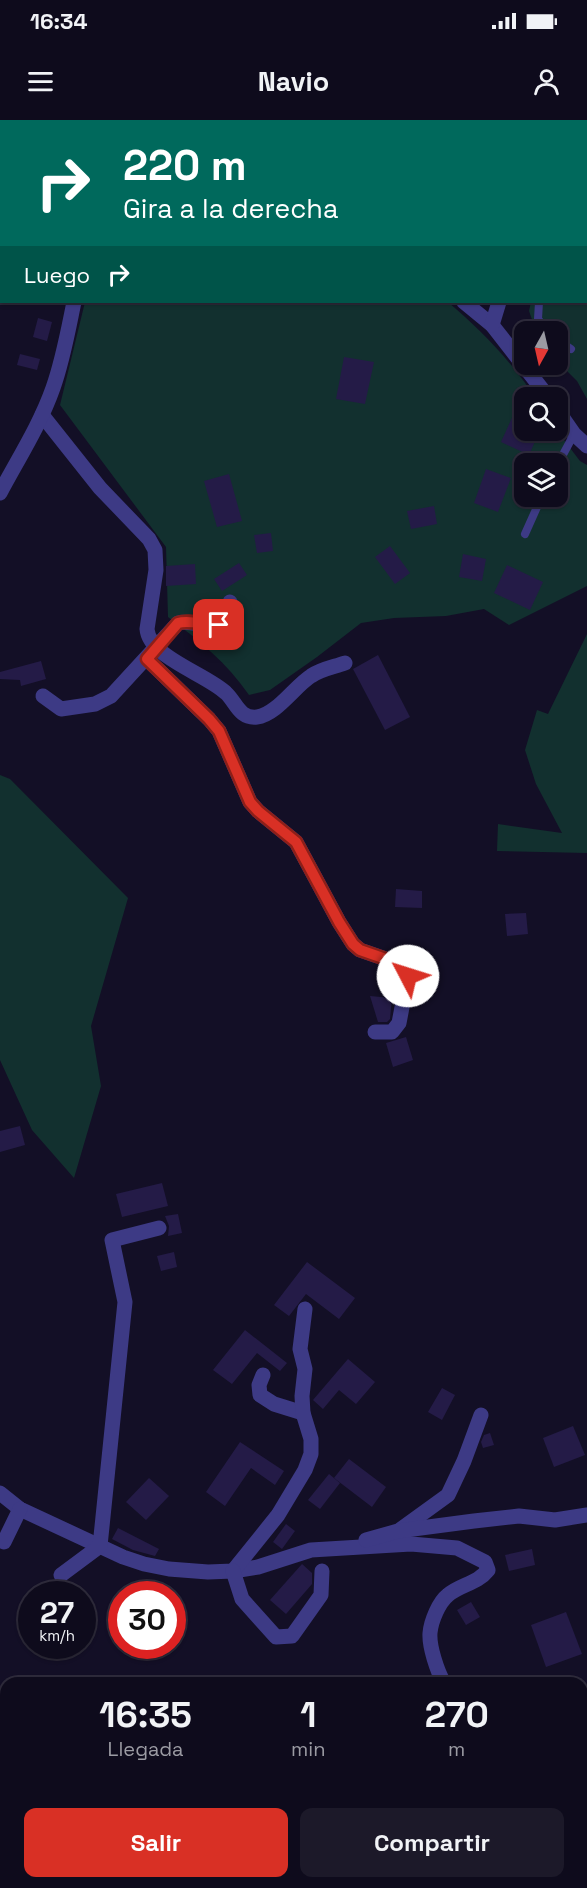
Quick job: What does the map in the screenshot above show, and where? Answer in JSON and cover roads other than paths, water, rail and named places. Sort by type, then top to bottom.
[{"type":"street","points":[[0,493],[42,415],[57,374],[74,303]]},
{"type":"street","points":[[465,303],[492,325],[540,387]]},
{"type":"street","points":[[492,325],[499,303]]},
{"type":"street","points":[[42,415],[100,488],[148,539],[155,550],[156,570],[147,629],[151,654],[219,731],[250,802],[296,842],[353,944],[360,950],[406,966],[408,976],[399,1023],[392,1032],[375,1032]]},
{"type":"street","points":[[568,425],[587,446]]},
{"type":"street","points":[[43,696],[61,708],[95,704],[111,696],[178,623],[185,621],[209,626],[227,622],[232,615],[233,608],[230,602]]},
{"type":"street","points":[[151,654],[188,669],[216,684],[229,696],[237,709],[252,717],[266,714],[313,674],[345,663]]},
{"type":"street","points":[[61,1575],[100,1546],[125,1302],[112,1240],[159,1228]]},
{"type":"street","points":[[233,1571],[278,1515],[305,1470],[311,1454],[311,1439],[303,1413],[305,1369],[300,1349],[305,1309]]},
{"type":"street","points":[[263,1375],[259,1385],[260,1395],[274,1404],[303,1413]]},
{"type":"street","points":[[398,1531],[448,1495],[464,1461],[481,1415]]},
{"type":"street","points":[[0,1493],[20,1509],[100,1546],[144,1564],[169,1569],[233,1571],[311,1550],[411,1544],[457,1548],[485,1562],[488,1570],[481,1579],[449,1594],[440,1602],[430,1634],[437,1671],[440,1677]]},
{"type":"street","points":[[4,1542],[20,1509]]},
{"type":"street","points":[[337,1549],[398,1531],[519,1516],[555,1520],[587,1515]]},
{"type":"street","points":[[233,1571],[242,1599],[276,1637],[292,1636],[310,1612],[321,1595],[322,1571]]},
{"type":"lane","points":[[539,303],[540,321]]},
{"type":"lane","points":[[564,453],[574,434]]},
{"type":"lane","points":[[525,534],[537,507]]}]
